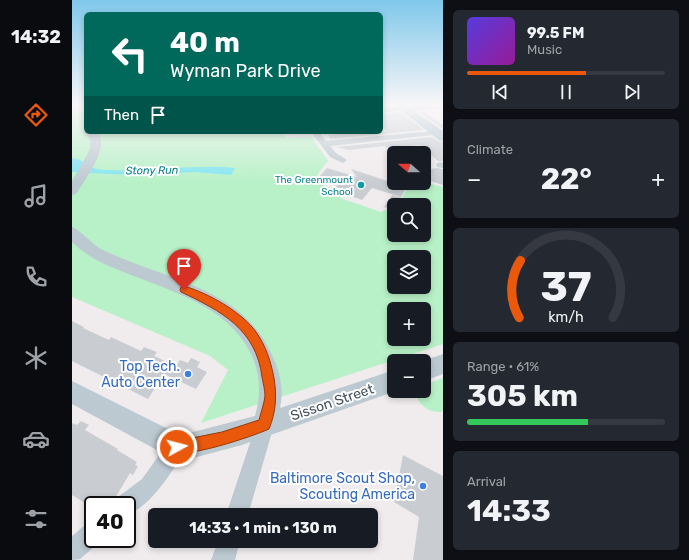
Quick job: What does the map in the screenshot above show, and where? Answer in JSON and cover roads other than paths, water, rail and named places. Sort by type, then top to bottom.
[{"type":"street","points":[[72,191],[95,151],[97,143],[96,138],[89,134]]},
{"type":"street","points":[[316,134],[333,155],[343,160]]},
{"type":"street","points":[[324,144],[441,134]]},
{"type":"street","points":[[72,232],[79,241],[99,255],[215,304],[241,323],[252,334],[260,347],[266,365],[271,396],[259,447],[239,508]]},
{"type":"street","points":[[431,368],[443,364]]},
{"type":"street","name":"Sisson Street","points":[[177,447],[214,440],[265,425],[387,383]]},
{"type":"street","points":[[72,392],[177,447],[149,486],[136,497]]},
{"type":"street","points":[[72,551],[84,541]]},
{"type":"street","points":[[223,560],[227,548]]},
{"type":"water","name":"Stony Run","points":[[72,158],[80,160],[94,168],[103,170],[204,167],[235,168],[231,175],[196,172],[131,175],[72,172]]},
{"type":"place","name":"The Greenmount School","points":[[361,185]]},
{"type":"place","name":"Top Tech. Auto Center","points":[[188,374]]},
{"type":"place","name":"Baltimore Scout Shop, Scouting America","points":[[423,486]]}]
